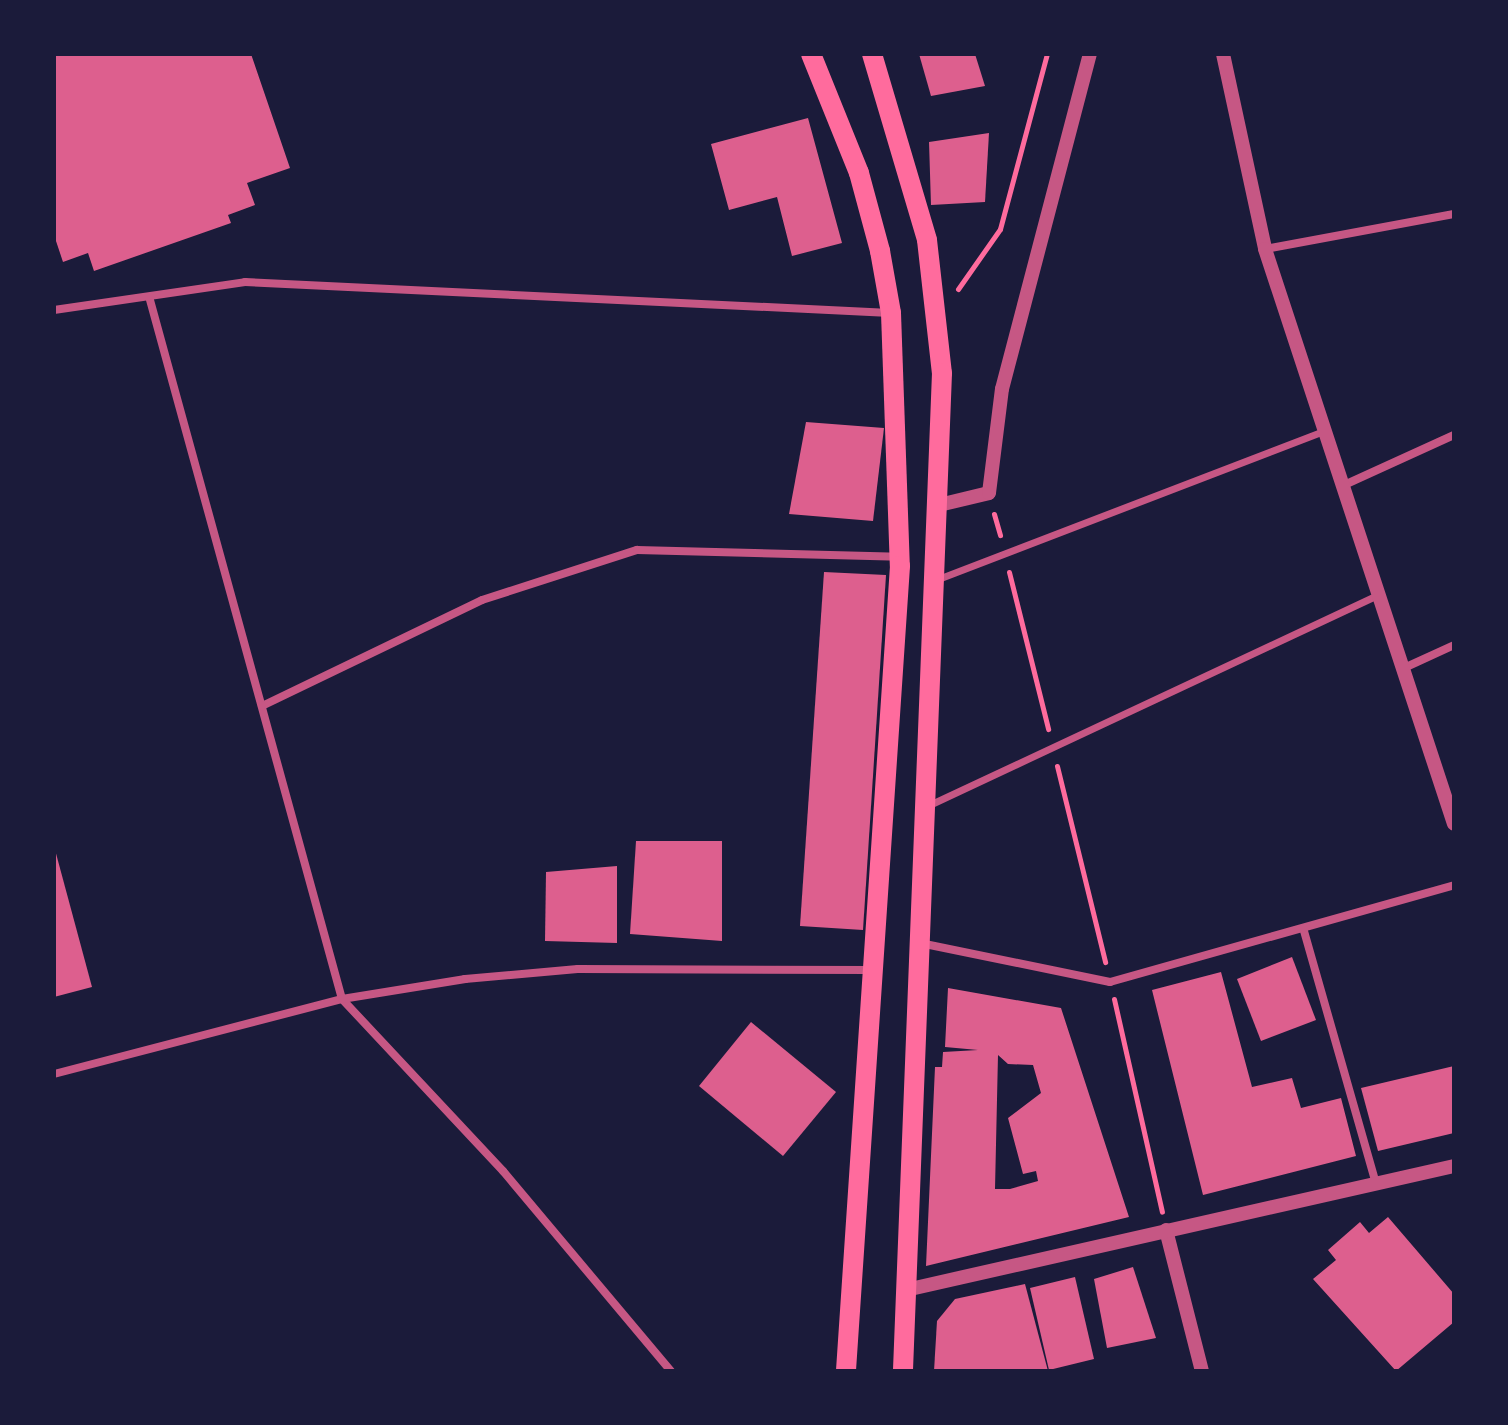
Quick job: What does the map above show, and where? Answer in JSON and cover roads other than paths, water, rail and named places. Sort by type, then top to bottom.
[{"type":"main road","points":[[811,54],[859,173],[891,313],[899,557],[846,1371]]},
{"type":"main road","points":[[872,54],[939,308],[938,579],[903,1371]]},
{"type":"street","points":[[939,505],[989,493],[1002,389],[1090,54]]},
{"type":"street","points":[[1223,54],[1265,249],[1454,824]]},
{"type":"street","points":[[1265,249],[1454,214]]},
{"type":"street","points":[[54,310],[150,300],[245,282],[891,313]]},
{"type":"street","points":[[150,300],[342,999],[503,1171],[671,1371]]},
{"type":"street","points":[[938,579],[1324,431]]},
{"type":"street","points":[[1342,486],[1454,435]]},
{"type":"street","points":[[262,706],[482,600],[637,550],[899,557]]},
{"type":"street","points":[[927,806],[1378,595]]},
{"type":"street","points":[[1404,668],[1454,645]]},
{"type":"street","points":[[920,943],[1110,982],[1304,931],[1454,885]]},
{"type":"street","points":[[1304,931],[1376,1184]]},
{"type":"street","points":[[54,1074],[342,999],[578,969],[874,970]]},
{"type":"street","points":[[906,1290],[1454,1166]]},
{"type":"street","points":[[1166,1230],[1202,1371]]}]
